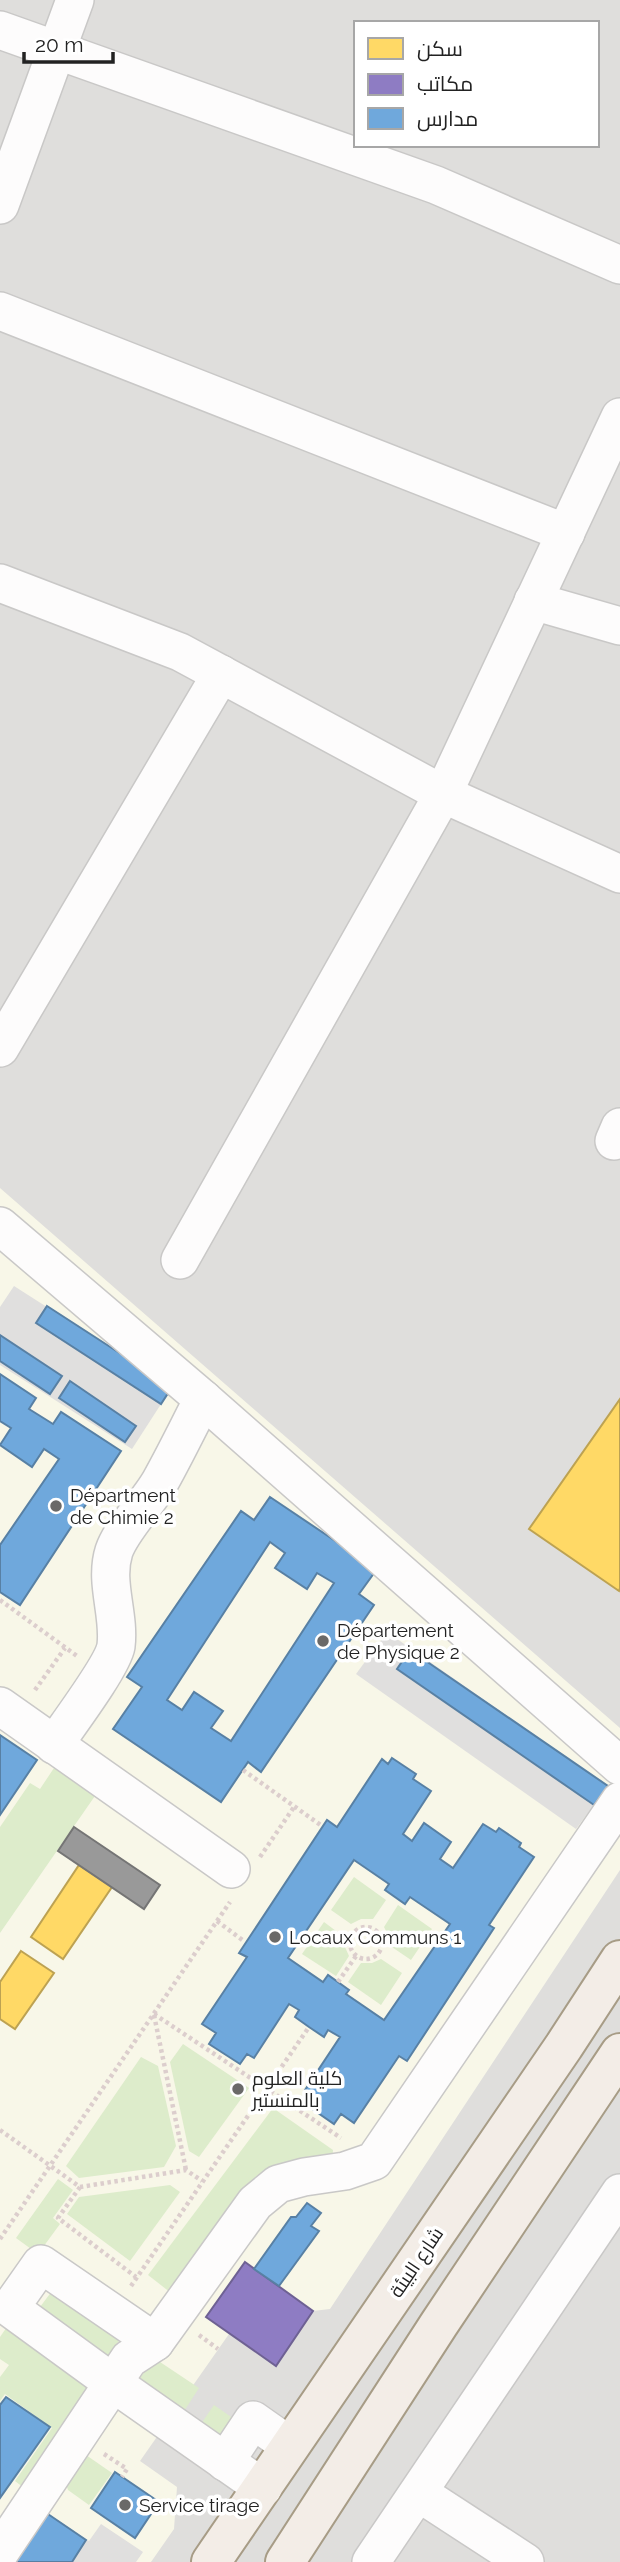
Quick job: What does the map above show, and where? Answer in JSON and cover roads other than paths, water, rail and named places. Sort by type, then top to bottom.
[{"type":"main road","name":"شارع البيئة","points":[[211,2562],[620,1960]]},
{"type":"main road","points":[[285,2562],[439,2324],[620,2053]]},
{"type":"main road","points":[[290,2446],[340,2480]]},
{"type":"main road","points":[[263,2488],[311,2524]]},
{"type":"street","points":[[0,205],[75,0]]},
{"type":"street","points":[[0,30],[436,184],[620,265]]},
{"type":"street","points":[[0,311],[566,533]]},
{"type":"street","points":[[180,1260],[443,794],[620,416]]},
{"type":"street","points":[[0,583],[180,652],[443,794],[620,874]]},
{"type":"street","points":[[533,601],[620,626]]},
{"type":"street","points":[[0,1048],[220,674]]},
{"type":"street","points":[[0,1226],[203,1399],[620,1766]]},
{"type":"street","points":[[54,1745],[116,1649],[116,1613],[109,1574],[115,1549],[161,1480],[203,1399]]},
{"type":"street","points":[[0,1706],[240,1877]]},
{"type":"street","points":[[0,2552],[129,2359],[155,2342],[255,2203],[278,2184],[345,2171],[374,2161],[620,1801]]},
{"type":"street","points":[[371,2562],[620,2193]]},
{"type":"street","points":[[155,2342],[41,2264],[9,2308],[263,2488]]},
{"type":"street","points":[[225,2462],[253,2420],[290,2446]]},
{"type":"street","points":[[419,2493],[525,2562]]},
{"type":"place","name":"Départment de Chimie 2","points":[[56,1506]]},
{"type":"place","name":"Département de Physique 2","points":[[323,1641]]},
{"type":"place","name":"Locaux Communs 1","points":[[275,1937]]},
{"type":"place","name":"كلية العلوم بالمنستير","points":[[238,2089]]},
{"type":"place","name":"Service tirage","points":[[125,2505]]}]
